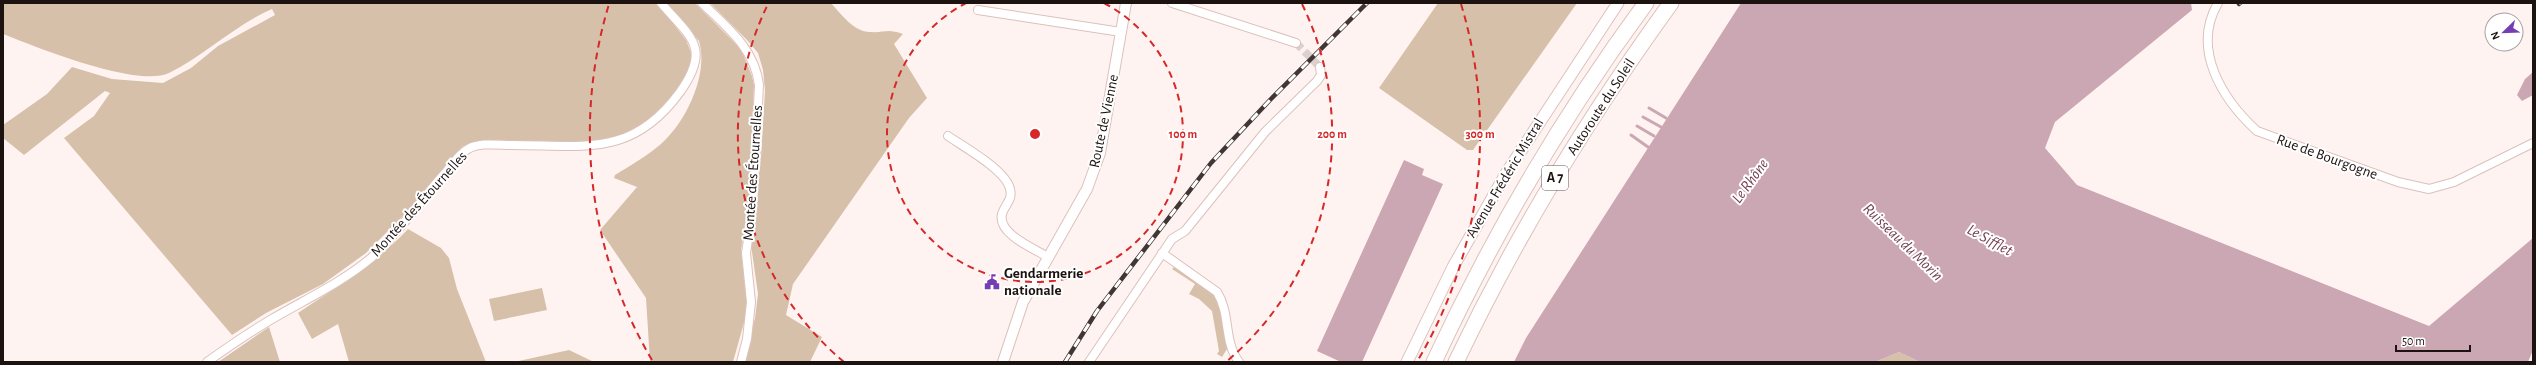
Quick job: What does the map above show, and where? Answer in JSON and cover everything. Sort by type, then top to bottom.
[{"type":"highway","name":"Autoroute du Soleil","points":[[1434,362],[1478,275],[1532,179],[1595,78],[1646,3]]},
{"type":"highway","name":"Autoroute du Soleil","points":[[1456,362],[1495,285],[1550,187],[1613,86],[1671,3]]},
{"type":"main road","name":"Avenue Frédéric Mistral","points":[[1407,362],[1453,267],[1507,172],[1618,3]]},
{"type":"street","name":"Montée des Étournelles","points":[[207,362],[273,318],[331,287],[363,264],[400,230],[430,190],[468,149],[493,145],[592,146],[632,136],[655,121],[688,80],[697,54],[693,39],[661,3]]},
{"type":"street","name":"Montée des Étournelles","points":[[702,3],[748,50],[759,80],[753,206],[746,253],[751,302],[747,339],[741,362]]},
{"type":"street","name":"Route de Vienne","points":[[1003,362],[1023,302],[1087,189],[1100,153],[1126,3]]},
{"type":"street","points":[[1172,3],[1296,43]]},
{"type":"street","name":"Rue de Bourgogne","points":[[2218,3],[2207,30],[2208,58],[2217,80],[2227,95],[2244,119],[2257,131],[2398,182],[2429,189],[2454,182],[2533,143]]},
{"type":"street","points":[[978,10],[1121,32]]},
{"type":"street","points":[[1089,362],[1172,239],[1184,231],[1265,132],[1317,80],[1321,75],[1320,67]]},
{"type":"street","points":[[948,136],[1002,174],[1010,188],[1011,200],[1002,214],[1003,225],[1010,234],[1048,257]]},
{"type":"street","points":[[1162,253],[1217,292],[1224,308],[1231,348],[1239,362]]},
{"type":"shaded area","points":[[3,3],[657,3],[686,40],[692,55],[687,77],[660,113],[636,131],[606,142],[475,143],[463,146],[406,213],[366,253],[323,284],[266,313],[232,335],[64,138],[94,116],[110,93],[105,91],[24,155],[3,138],[3,125],[47,94],[72,67],[112,79],[163,83],[191,68],[218,46],[275,15],[272,9],[245,23],[182,66],[169,73],[154,76],[134,75],[111,71],[38,48],[3,34]]},
{"type":"shaded area","points":[[666,3],[695,3],[741,49],[754,85],[749,201],[741,250],[747,304],[745,319],[733,362],[650,362],[646,298],[600,230],[637,187],[614,178],[615,175],[661,144],[670,135],[687,110],[698,82],[701,68],[699,41]]},
{"type":"shaded area","points":[[710,3],[831,3],[848,22],[859,29],[870,32],[889,31],[903,34],[894,44],[927,98],[909,118],[793,284],[786,315],[822,337],[810,362],[744,362],[755,318],[758,294],[751,245],[761,157],[765,90],[763,70],[758,53]]},
{"type":"shaded area","points":[[1438,3],[1577,3],[1473,150],[1467,150],[1379,88]]},
{"type":"shaded area","points":[[408,229],[441,248],[449,258],[457,289],[486,362],[349,362],[338,324],[312,339],[298,313],[369,264]]},
{"type":"shaded area","points":[[1175,266],[1218,298],[1227,349],[1222,357],[1217,354],[1219,351],[1212,311],[1199,299],[1189,294],[1195,284],[1172,269]]},
{"type":"shaded area","points":[[542,288],[547,310],[494,321],[489,299]]},
{"type":"shaded area","points":[[269,327],[280,362],[218,362]]},
{"type":"shaded area","points":[[569,350],[594,362],[514,362]]},
{"type":"shaded area","points":[[1899,352],[1920,362],[1875,362]]},
{"type":"water","points":[[1741,3],[2191,3],[2192,10],[2055,122],[2045,148],[2077,185],[2429,326],[2533,238],[2533,350],[2528,362],[1920,362],[1899,352],[1875,362],[1514,362],[1526,338]]},
{"type":"water","points":[[2533,72],[2533,95],[2522,101],[2517,95],[2525,79]]},
{"type":"water","points":[[1404,160],[1424,169],[1422,175],[1443,184],[1362,362],[1341,362],[1317,351]]},
{"type":"waterway","points":[[1649,108],[1666,118]]},
{"type":"waterway","points":[[1643,117],[1661,127]]},
{"type":"waterway","points":[[1637,126],[1654,136]]},
{"type":"waterway","points":[[1631,135],[1648,147]]},
{"type":"tunnel","points":[[1296,43],[1320,67]]},
{"type":"railway","points":[[1065,362],[1097,311],[1211,163],[1270,100],[1367,3]]},
{"type":"place","name":"Gendarmerie nationale","points":[[992,282]]},
{"type":"water label","name":"Le Rhône","points":[[1750,181]]},
{"type":"water label","name":"Le Sifflet","points":[[1990,240]]},
{"type":"water label","name":"Ruisseau du Morin","points":[[1903,242]]}]
